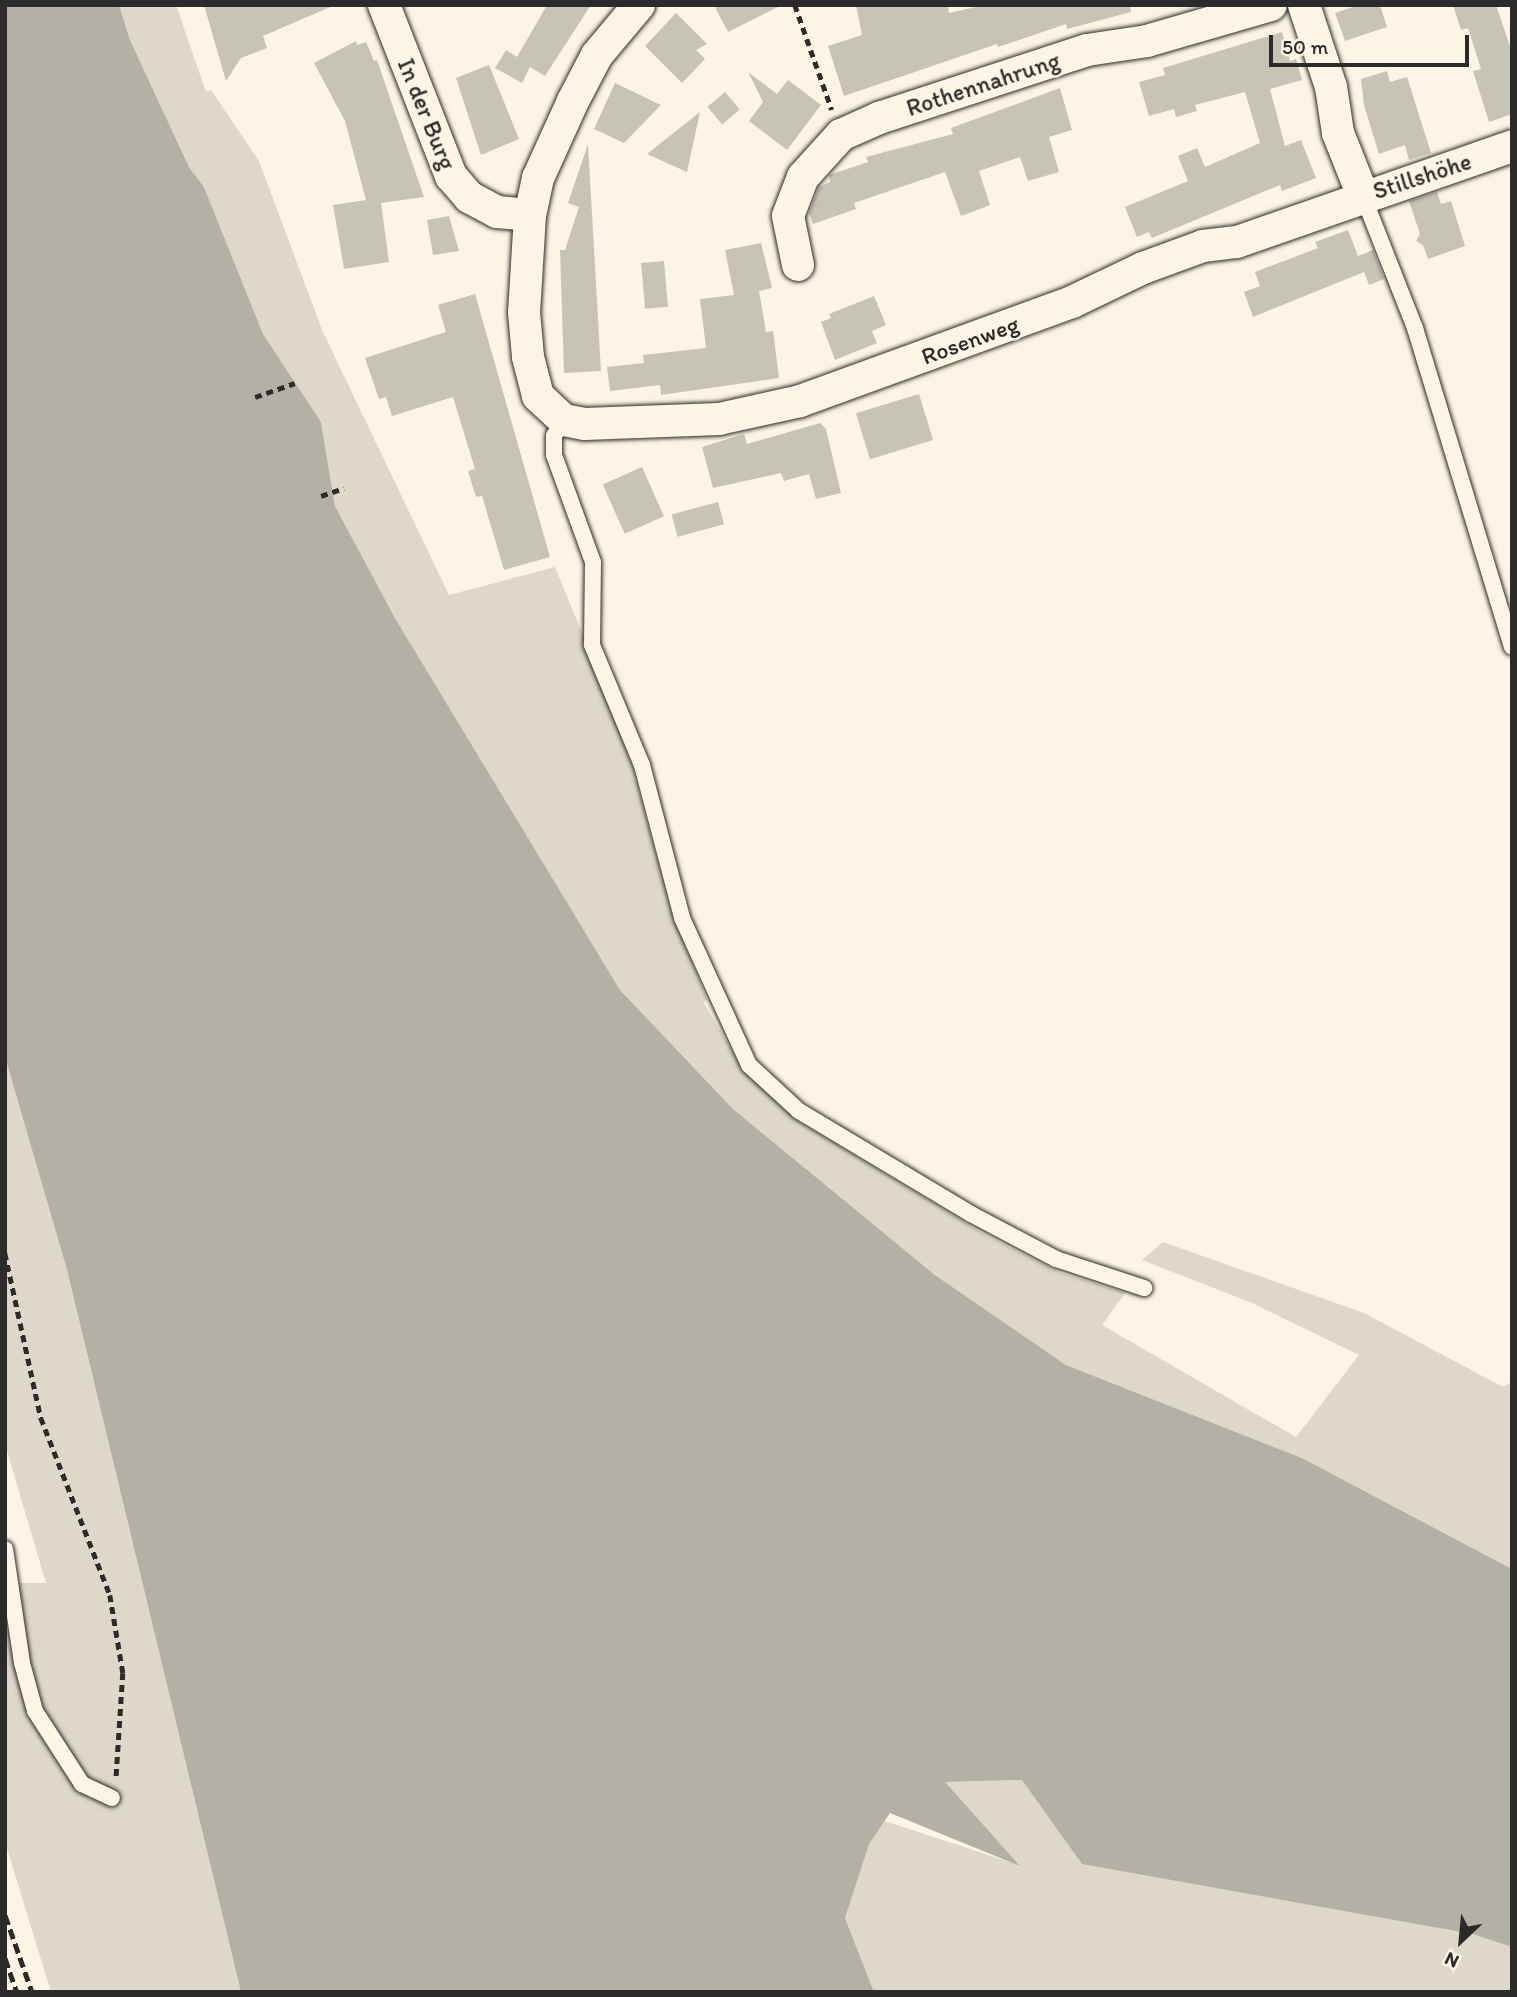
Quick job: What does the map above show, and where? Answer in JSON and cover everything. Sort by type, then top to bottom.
[{"type":"street","name":"In der Burg","points":[[384,5],[451,176],[468,197],[497,212],[530,215]]},
{"type":"street","points":[[564,420],[538,396],[528,357],[524,266],[530,215],[538,178],[579,90],[619,23],[639,5]]},
{"type":"street","name":"Rothennahrung","points":[[798,265],[788,216],[803,177],[841,135],[879,118],[1087,50],[1147,40],[1271,5]]},
{"type":"street","name":"Stillshöhe","points":[[1304,5],[1331,87],[1338,133],[1363,196],[1512,146]]},
{"type":"street","name":"Rosenweg","points":[[564,420],[585,425],[672,423],[719,419],[800,401],[1072,302],[1143,268],[1203,246],[1237,242],[1363,196]]},
{"type":"lane","points":[[1363,196],[1407,304],[1512,647]]},
{"type":"lane","points":[[564,420],[554,436],[554,455],[593,562],[592,645],[642,765],[682,918],[749,1065],[799,1111],[971,1214],[1056,1259],[1144,1288]]},
{"type":"lane","points":[[5,1549],[22,1663],[35,1711],[82,1784],[112,1798]]},
{"type":"path","points":[[795,5],[841,135]]},
{"type":"path","points":[[256,397],[295,383]]},
{"type":"path","points":[[321,496],[344,488]]},
{"type":"path","points":[[5,1253],[41,1418],[110,1595],[123,1673],[120,1758],[112,1798]]},
{"type":"shaded area","points":[[5,5],[119,5],[130,40],[189,167],[204,187],[263,334],[321,422],[335,506],[395,618],[620,990],[733,1109],[935,1275],[1066,1365],[1302,1458],[1512,1569],[1512,1947],[1473,1934],[1082,1864],[1022,1780],[945,1782],[1020,1866],[890,1813],[869,1844],[845,1918],[874,1992],[241,1992],[67,1270],[5,1057]]},
{"type":"shaded area","points":[[119,5],[176,5],[206,92],[211,90],[259,161],[322,330],[449,595],[555,567],[625,738],[670,907],[707,1000],[703,1002],[742,1067],[798,1121],[987,1236],[1058,1272],[1125,1293],[1102,1325],[1296,1437],[1359,1355],[1252,1303],[1142,1260],[1163,1242],[1364,1313],[1503,1387],[1512,1382],[1512,1569],[1302,1458],[1066,1365],[935,1275],[733,1109],[620,990],[395,618],[335,506],[321,422],[263,334],[204,187],[189,167],[130,40]]},
{"type":"shaded area","points":[[5,1057],[67,1270],[241,1992],[51,1992],[5,1842],[5,1583],[46,1583],[5,1444]]},
{"type":"shaded area","points":[[1022,1780],[1512,1925],[1512,1992],[874,1992],[845,1918],[870,1816],[1019,1865],[944,1782]]},
{"type":"building","points":[[204,5],[335,5],[263,36],[267,48],[241,58],[226,81]]},
{"type":"building","points":[[547,5],[591,5],[545,76],[530,67],[522,83],[495,68],[506,50],[517,57]]},
{"type":"building","points":[[714,5],[782,5],[728,32]]},
{"type":"building","points":[[856,5],[948,5],[949,13],[985,5],[1130,5],[1131,12],[1067,29],[1066,24],[998,47],[997,44],[844,96],[828,46],[862,35]]},
{"type":"building","points":[[1359,5],[1380,5],[1387,27],[1345,41],[1335,13]]},
{"type":"building","points":[[1453,5],[1496,5],[1512,52],[1512,114],[1489,122],[1473,71],[1481,69],[1468,28],[1461,30]]},
{"type":"building","points":[[676,13],[707,44],[696,50],[705,59],[682,83],[645,46]]},
{"type":"building","points":[[1282,32],[1290,61],[1296,59],[1302,80],[1270,89],[1285,146],[1301,140],[1316,178],[1282,191],[1280,185],[1152,238],[1149,232],[1137,237],[1125,207],[1188,181],[1178,156],[1197,148],[1205,167],[1260,143],[1245,92],[1195,105],[1197,111],[1176,117],[1174,109],[1149,116],[1139,82],[1165,75],[1163,68]]},
{"type":"building","points":[[356,41],[357,45],[366,42],[374,61],[377,60],[424,197],[381,203],[389,262],[344,269],[333,205],[366,200],[345,121],[314,63]]},
{"type":"building","points":[[489,65],[519,139],[481,155],[456,78]]},
{"type":"building","points":[[1387,71],[1390,82],[1407,77],[1431,153],[1409,160],[1405,145],[1379,154],[1364,105],[1361,79]]},
{"type":"building","points":[[748,72],[777,94],[788,80],[821,105],[787,150],[749,121],[763,102]]},
{"type":"building","points":[[615,83],[661,105],[624,143],[594,129]]},
{"type":"building","points":[[1060,88],[1072,130],[1049,137],[1059,172],[1028,181],[1020,157],[979,171],[990,205],[961,216],[945,172],[854,203],[856,209],[813,224],[809,213],[819,187],[830,182],[829,175],[868,162],[866,157],[953,134],[951,128]]},
{"type":"building","points":[[725,92],[740,110],[722,124],[707,107]]},
{"type":"building","points":[[700,112],[687,172],[647,154]]},
{"type":"building","points":[[588,144],[601,371],[564,373],[560,250],[565,250],[579,207],[568,203]]},
{"type":"building","points":[[1437,192],[1441,204],[1451,201],[1465,246],[1428,259],[1423,245],[1416,241],[1420,234],[1409,201]]},
{"type":"building","points":[[449,216],[459,251],[433,255],[427,220]]},
{"type":"building","points":[[1348,230],[1358,256],[1373,250],[1384,279],[1369,285],[1364,272],[1253,317],[1244,292],[1260,286],[1255,272],[1318,248],[1315,242]]},
{"type":"building","points":[[761,243],[772,288],[759,291],[766,332],[773,331],[779,378],[661,395],[660,385],[610,391],[607,367],[644,363],[643,355],[706,348],[700,299],[734,295],[725,250]]},
{"type":"building","points":[[664,261],[668,307],[645,309],[641,263]]},
{"type":"building","points":[[475,294],[550,557],[504,570],[482,496],[476,497],[468,471],[475,469],[453,397],[392,416],[386,397],[379,399],[365,358],[446,332],[438,305]]},
{"type":"building","points":[[874,296],[886,325],[872,331],[877,343],[835,360],[821,322],[831,318],[829,314]]},
{"type":"building","points":[[919,394],[933,440],[870,459],[856,413]]},
{"type":"building","points":[[820,423],[826,429],[841,493],[816,499],[809,474],[784,481],[781,473],[713,488],[702,447],[744,434],[747,444]]},
{"type":"building","points":[[642,467],[664,516],[625,534],[603,484]]},
{"type":"building","points":[[718,502],[724,524],[678,537],[672,514]]},
{"type":"railway","points":[[5,1915],[32,1992]]},
{"type":"railway","points":[[5,1958],[17,1992]]}]
